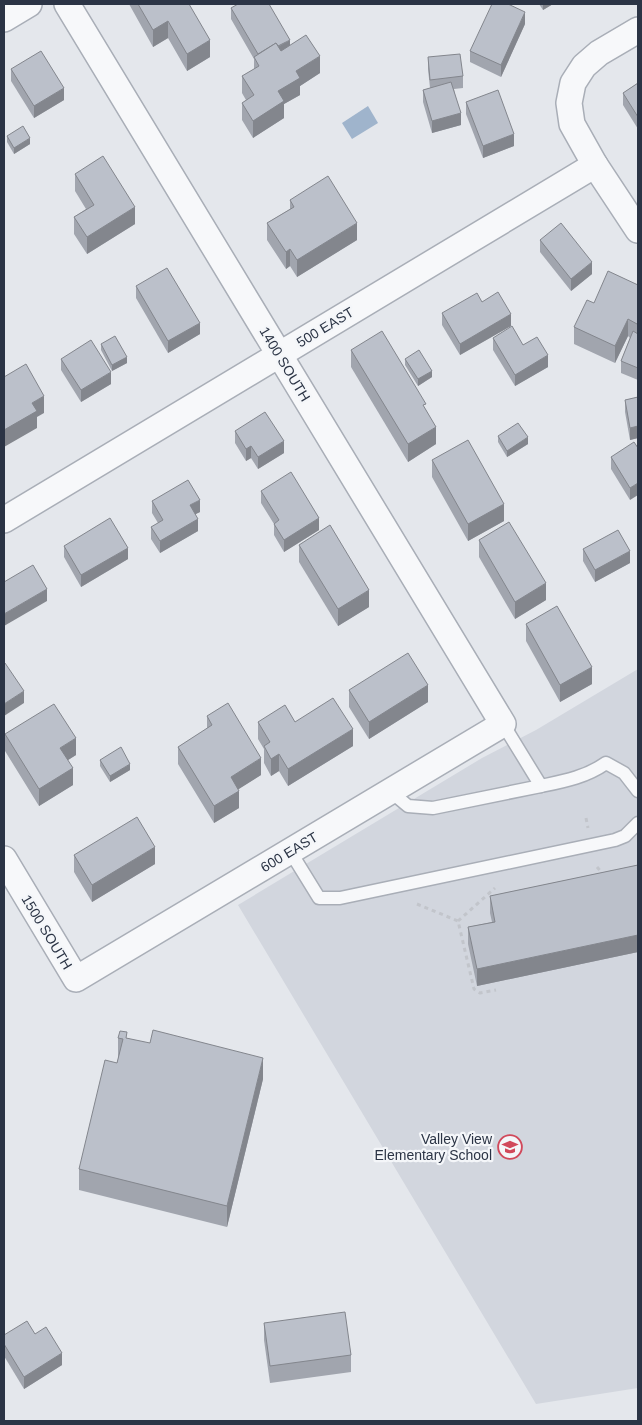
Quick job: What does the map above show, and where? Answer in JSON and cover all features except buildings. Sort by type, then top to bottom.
[{"type":"street","points":[[4,19],[29,4]]},
{"type":"street","name":"1400 SOUTH","points":[[68,4],[503,724]]},
{"type":"street","points":[[638,30],[599,53],[584,66],[573,83],[570,103],[572,124],[595,165],[638,230]]},
{"type":"street","name":"500 EAST","points":[[4,520],[595,165]]},
{"type":"street","name":"600 EAST","points":[[76,979],[503,724]]},
{"type":"street","name":"1500 SOUTH","points":[[4,859],[76,979]]},
{"type":"lane","points":[[503,724],[541,786]]},
{"type":"lane","points":[[390,791],[408,806],[433,808],[572,780],[593,772],[606,763],[624,773],[638,791]]},
{"type":"lane","points":[[290,851],[319,898],[340,898],[615,840],[625,836],[638,823]]},
{"type":"path","points":[[597,867],[603,874],[612,874]]},
{"type":"path","points":[[458,921],[495,888]]},
{"type":"path","points":[[416,904],[458,921]]},
{"type":"path","points":[[458,921],[474,989],[480,993],[496,990]]},
{"type":"shaded area","name":"Valley View Elementary School","points":[[638,669],[638,1388],[536,1404],[238,905],[482,758],[536,730]]},
{"type":"water","points":[[368,106],[378,123],[352,139],[342,123]]},
{"type":"place","name":"Valley View Elementary School","points":[[510,1147]]}]
